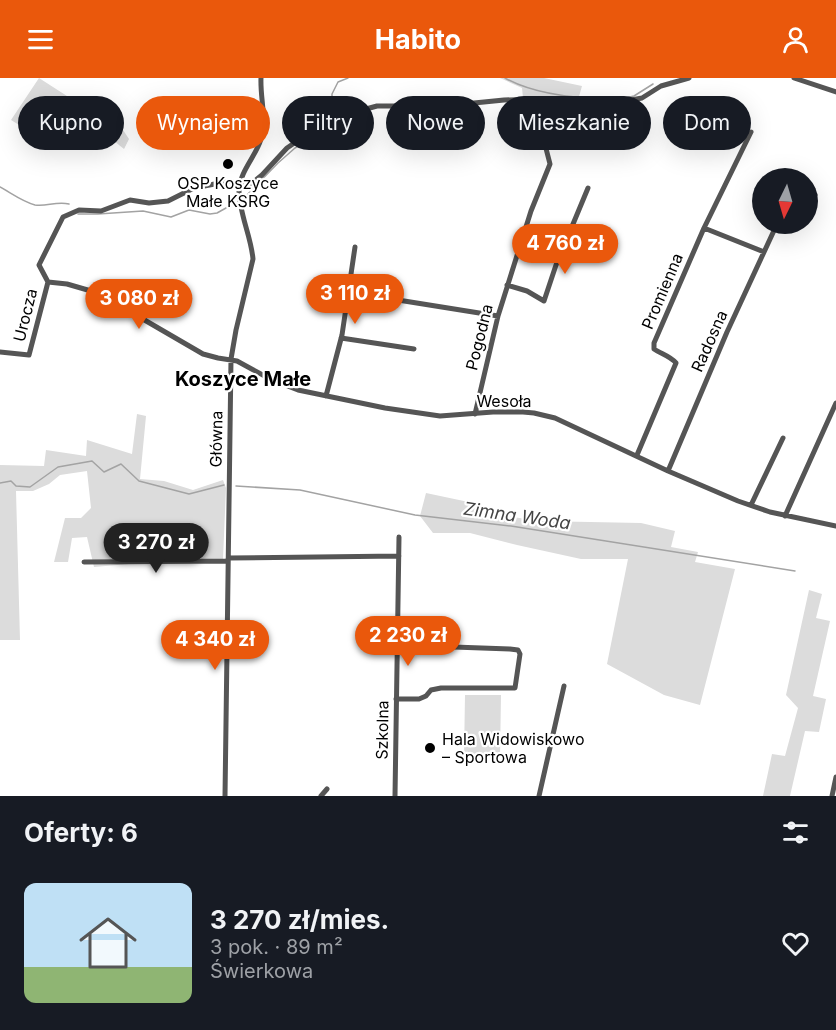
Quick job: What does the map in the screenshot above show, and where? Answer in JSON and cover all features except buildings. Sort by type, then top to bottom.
[{"type":"street","points":[[240,186],[243,174],[259,146],[264,125],[261,78]]},
{"type":"street","points":[[645,96],[661,86],[689,78]]},
{"type":"street","points":[[794,78],[836,92]]},
{"type":"street","points":[[48,282],[39,265],[63,217],[79,210],[101,211],[130,200],[148,203],[168,201],[194,188],[230,181],[240,186],[250,184],[286,148],[303,137],[339,118],[377,106],[444,106],[497,101]]},
{"type":"street","name":"Pogodna","points":[[475,414],[507,285],[531,211],[550,164],[546,150]]},
{"type":"street","name":"Promienna","points":[[637,455],[676,363],[672,358],[654,349],[654,343],[704,228],[742,150]]},
{"type":"street","name":"Główna","points":[[225,796],[231,359],[253,259],[240,202],[240,186]]},
{"type":"street","points":[[507,285],[527,291],[544,301],[556,265],[588,188]]},
{"type":"street","points":[[704,228],[764,252]]},
{"type":"street","name":"Radosna","points":[[668,471],[727,332],[772,234]]},
{"type":"street","points":[[327,396],[341,338],[355,247]]},
{"type":"street","name":"Urocza","points":[[0,352],[29,355],[48,282]]},
{"type":"street","name":"Wesoła","points":[[48,282],[67,284],[98,293],[203,354],[231,359],[272,380],[298,390],[424,414],[446,416],[523,412],[555,418],[668,471],[751,505],[785,516],[836,526]]},
{"type":"street","points":[[348,292],[498,316]]},
{"type":"street","points":[[341,338],[414,349]]},
{"type":"street","points":[[785,516],[836,403]]},
{"type":"street","points":[[751,505],[783,438]]},
{"type":"street","name":"Szkolna","points":[[395,796],[399,537]]},
{"type":"street","points":[[84,562],[399,556]]},
{"type":"street","points":[[396,699],[418,699],[426,696],[431,690],[441,688],[515,688],[520,654],[519,650],[397,645]]},
{"type":"street","points":[[539,796],[564,686]]},
{"type":"street","points":[[832,796],[836,777]]},
{"type":"street","points":[[321,796],[327,789]]},
{"type":"shaded area","points":[[39,78],[67,96],[27,96]]},
{"type":"shaded area","points":[[500,78],[544,78],[582,86],[579,96],[523,96],[522,88]]},
{"type":"shaded area","points":[[18,110],[18,124],[11,120]]},
{"type":"shaded area","points":[[124,132],[129,139],[124,149]]},
{"type":"shaded area","points":[[137,414],[146,416],[140,479],[164,481],[193,490],[223,480],[226,488],[223,559],[201,560],[200,540],[165,542],[164,561],[94,567],[87,537],[72,538],[68,562],[54,562],[65,518],[81,518],[91,508],[87,471],[60,475],[49,484],[33,491],[16,491],[20,640],[0,640],[0,465],[44,466],[46,450],[86,456],[87,440],[132,454]]},
{"type":"shaded area","points":[[426,493],[478,504],[480,512],[539,521],[641,523],[675,531],[671,547],[698,552],[695,562],[735,569],[700,705],[664,695],[607,664],[628,559],[581,559],[470,533],[433,533],[420,516]]},
{"type":"shaded area","points":[[809,590],[822,594],[816,618],[830,621],[813,696],[826,699],[819,732],[805,731],[790,796],[763,796],[772,754],[785,756],[798,708],[786,695]]},
{"type":"shaded area","points":[[465,695],[501,695],[500,757],[464,756]]},
{"type":"waterway","points":[[332,96],[338,82],[348,78]]},
{"type":"waterway","points":[[505,78],[528,88],[567,96]]},
{"type":"waterway","points":[[634,96],[653,84]]},
{"type":"waterway","points":[[244,198],[293,150]]},
{"type":"waterway","points":[[0,187],[35,205],[69,204]]},
{"type":"waterway","points":[[78,214],[143,211],[171,217],[189,210],[217,213],[235,203]]},
{"type":"waterway","name":"Zimna Woda","points":[[0,483],[11,481],[16,486],[30,487],[58,467],[92,461],[104,472],[121,464],[139,481],[189,494],[224,485]]},
{"type":"waterway","name":"Zimna Woda","points":[[236,486],[300,490],[415,515],[511,526],[795,571]]},
{"type":"place","name":"OSP Koszyce Małe KSRG","points":[[228,164]]},
{"type":"place","name":"Hala Widowiskowo – Sportowa","points":[[430,748]]},
{"type":"district","name":"Koszyce Małe","points":[[243,379]]}]
